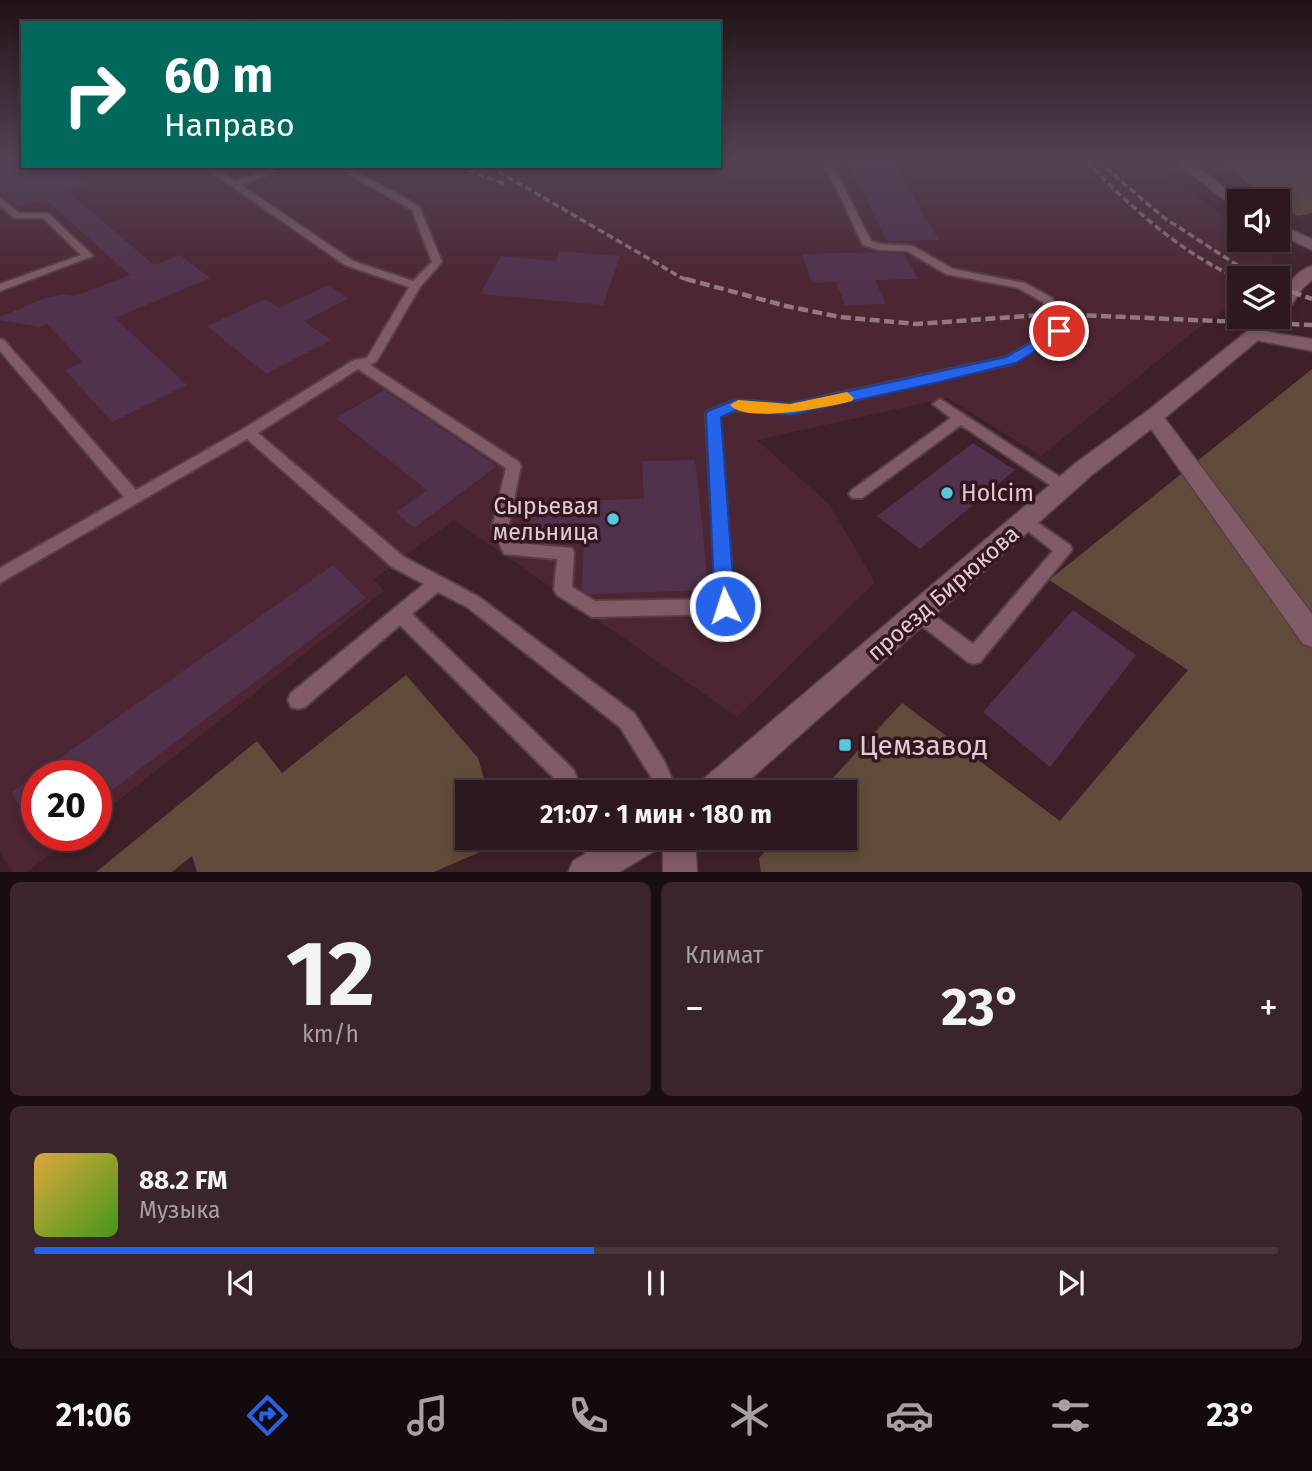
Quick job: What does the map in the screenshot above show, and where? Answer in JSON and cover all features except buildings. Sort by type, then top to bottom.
[{"type":"street","points":[[1290,234],[1312,245]]},
{"type":"street","name":"проезд Бирюкова","points":[[1290,295],[1312,271]]},
{"type":"street","name":"проезд Бирюкова","points":[[726,780],[1064,486],[1262,329]]},
{"type":"street","points":[[1256,335],[1312,345]]},
{"type":"street","points":[[1153,417],[1312,635]]},
{"type":"street","points":[[592,859],[614,850]]},
{"type":"street","points":[[679,850],[680,872]]},
{"type":"lane","points":[[0,288],[88,256],[46,215],[17,216],[2,202]]},
{"type":"lane","points":[[260,202],[349,263],[415,285]]},
{"type":"lane","points":[[0,576],[248,432],[358,363],[371,361],[415,285],[437,262],[416,208],[404,202]]},
{"type":"lane","points":[[358,363],[514,466],[500,528],[510,549],[566,553],[563,590],[592,609],[725,606],[713,414],[735,405],[790,409],[999,363],[1011,360],[1059,331],[1048,300],[1021,285],[950,272],[909,248],[879,247],[867,243],[847,202]]},
{"type":"lane","points":[[0,343],[134,498]]},
{"type":"lane","points":[[940,404],[1064,486]]},
{"type":"lane","points":[[857,494],[961,418]]},
{"type":"lane","points":[[248,432],[398,562],[473,602],[627,720],[662,780]]},
{"type":"lane","points":[[918,614],[974,656],[1064,550],[1025,520]]},
{"type":"lane","points":[[298,700],[438,582]]},
{"type":"lane","points":[[400,614],[568,780]]},
{"type":"shaded area","points":[[0,202],[1204,202],[1227,219],[1227,252],[1272,252],[1273,266],[1227,266],[1227,308],[1192,333],[1041,456],[947,398],[757,440],[829,504],[875,582],[737,717],[454,520],[374,579],[384,591],[112,805],[112,760],[21,760],[21,851],[54,851],[27,872],[12,872],[0,852]]},
{"type":"shaded area","points":[[1290,202],[1312,202],[1312,213],[1298,216],[1290,211]]},
{"type":"shaded area","points":[[1312,369],[1312,872],[761,872],[759,858],[767,850],[857,850],[857,780],[831,780],[902,703],[1060,821],[1188,670],[1049,580]]},
{"type":"shaded area","points":[[406,675],[478,758],[484,780],[455,780],[455,850],[485,850],[434,872],[197,872],[192,856],[172,872],[96,872],[257,741],[282,773]]},
{"type":"railway","points":[[551,202],[682,278],[692,281]]},
{"type":"railway","points":[[1129,202],[1176,242],[1227,273]]},
{"type":"railway","points":[[1145,202],[1163,217],[1239,266]]},
{"type":"railway","points":[[686,279],[786,306],[840,317],[917,324],[1054,314],[1312,325]]},
{"type":"railway","points":[[1290,291],[1312,299]]},
{"type":"slow traffic","points":[[738,405],[790,409],[847,398]]},
{"type":"place","name":"Holcim","points":[[947,493]]},
{"type":"place","name":"Сырьевая мельница","points":[[613,519]]},
{"type":"place","name":"Цемзавод","points":[[845,745]]},
{"type":"route","points":[[725,606],[713,414],[735,405],[790,409],[939,378],[1011,360],[1059,331]]}]
